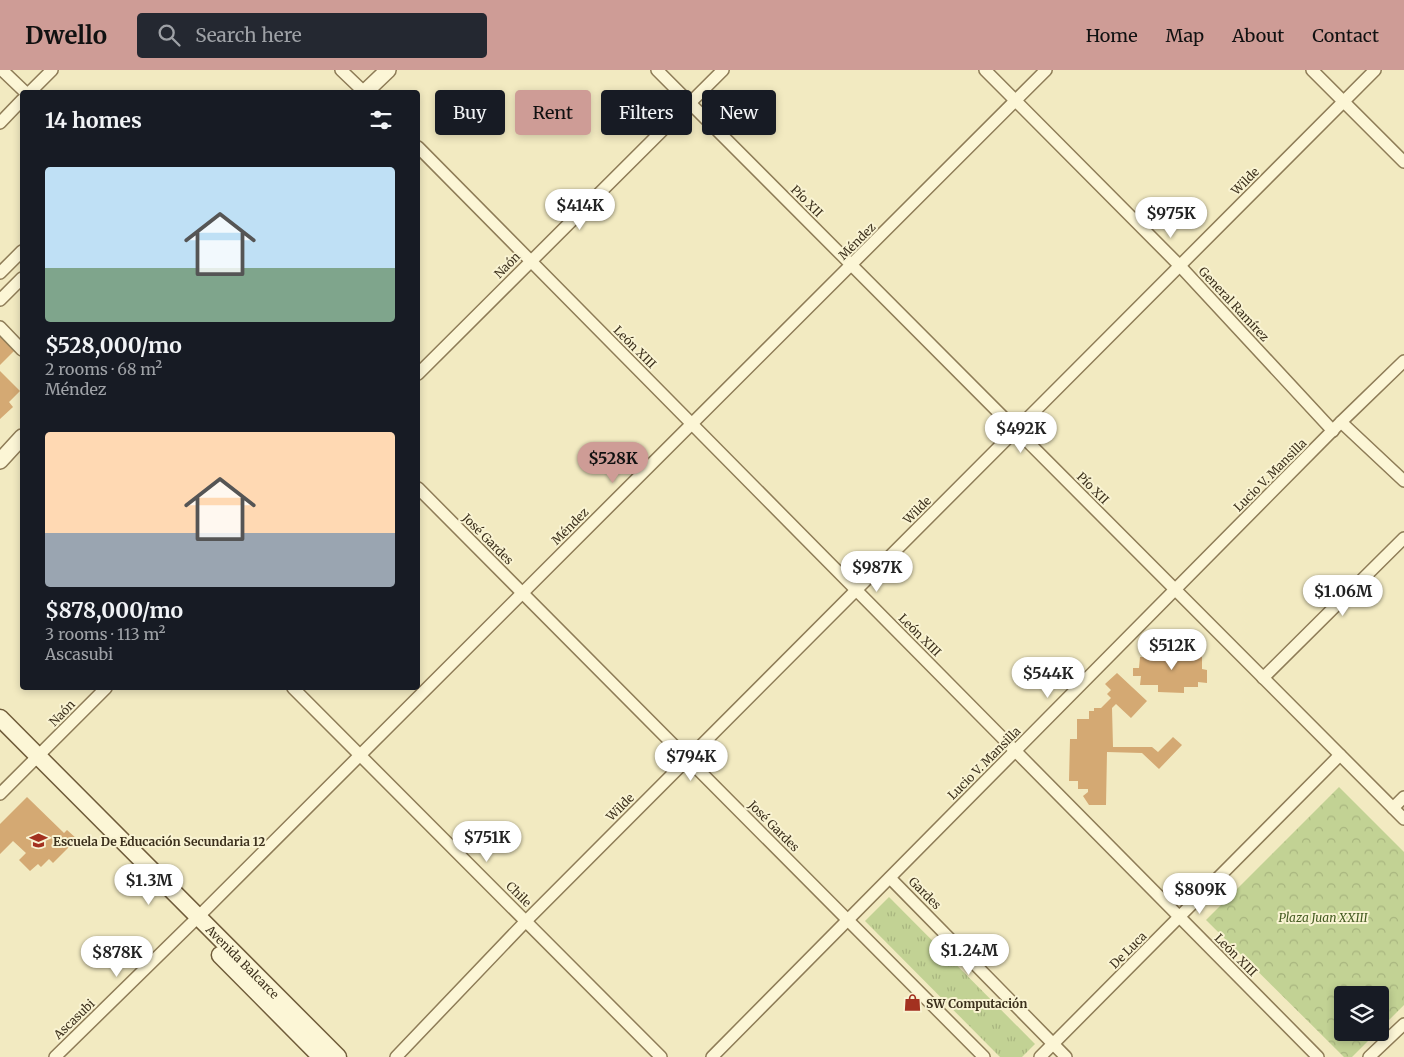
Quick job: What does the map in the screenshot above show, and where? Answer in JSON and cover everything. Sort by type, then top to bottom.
[{"type":"main road","name":"Avenida Balcarce","points":[[0,718],[34,761]]},
{"type":"main road","name":"Avenida Balcarce","points":[[0,734],[34,761],[194,921],[338,1057]]},
{"type":"main road","name":"Avenida Balcarce","points":[[194,921],[321,1057]]},
{"type":"street","points":[[2,70],[23,90]]},
{"type":"street","points":[[32,90],[52,70]]},
{"type":"street","points":[[341,70],[363,90]]},
{"type":"street","points":[[367,90],[388,70]]},
{"type":"street","name":"Pío XII","points":[[657,70],[677,90]]},
{"type":"street","name":"Naón","points":[[692,101],[723,70]]},
{"type":"street","name":"General Ramírez","points":[[985,70],[1337,427],[1404,481]]},
{"type":"street","name":"Méndez","points":[[194,921],[852,266],[1046,70]]},
{"type":"street","points":[[1312,70],[1404,162]]},
{"type":"street","name":"Wilde","points":[[396,1057],[526,921],[1375,70]]},
{"type":"street","points":[[0,123],[20,102]]},
{"type":"street","name":"Pío XII","points":[[692,105],[1404,819]]},
{"type":"street","name":"Naón","points":[[420,372],[658,135]]},
{"type":"street","name":"León XIII","points":[[420,149],[1318,1057]]},
{"type":"street","points":[[0,273],[20,253]]},
{"type":"street","points":[[0,300],[20,280]]},
{"type":"street","points":[[0,327],[20,348]]},
{"type":"street","name":"Lucio V. Mansilla","points":[[712,1057],[1404,361]]},
{"type":"street","points":[[0,462],[20,439]]},
{"type":"street","name":"José Gardes","points":[[420,490],[984,1057]]},
{"type":"street","points":[[1263,678],[1404,538]]},
{"type":"street","name":"Naón","points":[[0,794],[104,690]]},
{"type":"street","name":"Chile","points":[[295,690],[661,1057]]},
{"type":"street","name":"De Luca","points":[[1040,1057],[1340,755]]},
{"type":"street","points":[[1393,808],[1404,797]]},
{"type":"street","name":"Gardes","points":[[890,878],[1066,1057]]},
{"type":"street","name":"Ascasubi","points":[[55,1057],[194,921]]},
{"type":"street","points":[[1369,1057],[1404,1024]]},
{"type":"green space","name":"Plaza Juan XXIII","points":[[1339,787],[1404,852],[1404,1005],[1389,1020],[1389,986],[1334,986],[1334,1041],[1368,1041],[1352,1057],[1344,1057],[1206,920]]},
{"type":"green space","points":[[889,897],[1035,1044],[1022,1057],[1000,1057],[865,921]]},
{"type":"building","points":[[0,335],[15,350],[0,365]]},
{"type":"building","points":[[0,371],[20,391],[9,402],[13,407],[0,419]]},
{"type":"building","points":[[1151,652],[1202,653],[1202,669],[1207,670],[1207,683],[1198,682],[1198,687],[1184,687],[1184,693],[1158,692],[1158,685],[1140,685],[1141,676],[1133,676],[1133,668],[1139,668],[1140,657],[1150,657]]},
{"type":"building","points":[[1117,673],[1147,701],[1131,718],[1116,704],[1112,708],[1113,747],[1152,747],[1158,752],[1173,737],[1182,745],[1159,769],[1142,753],[1107,752],[1106,805],[1089,805],[1083,796],[1088,792],[1088,789],[1078,789],[1078,781],[1069,781],[1070,739],[1077,739],[1077,719],[1089,719],[1089,711],[1094,711],[1094,708],[1101,708],[1111,698],[1107,694],[1111,690],[1105,684]]},
{"type":"building","points":[[27,797],[64,833],[67,830],[77,839],[53,863],[49,859],[41,867],[38,864],[30,871],[19,860],[26,853],[13,841],[0,854],[0,824]]},
{"type":"place","name":"Escuela De Educación Secundaria 12","points":[[39,841]]},
{"type":"place","name":"SW Computación","points":[[912,1003]]}]
